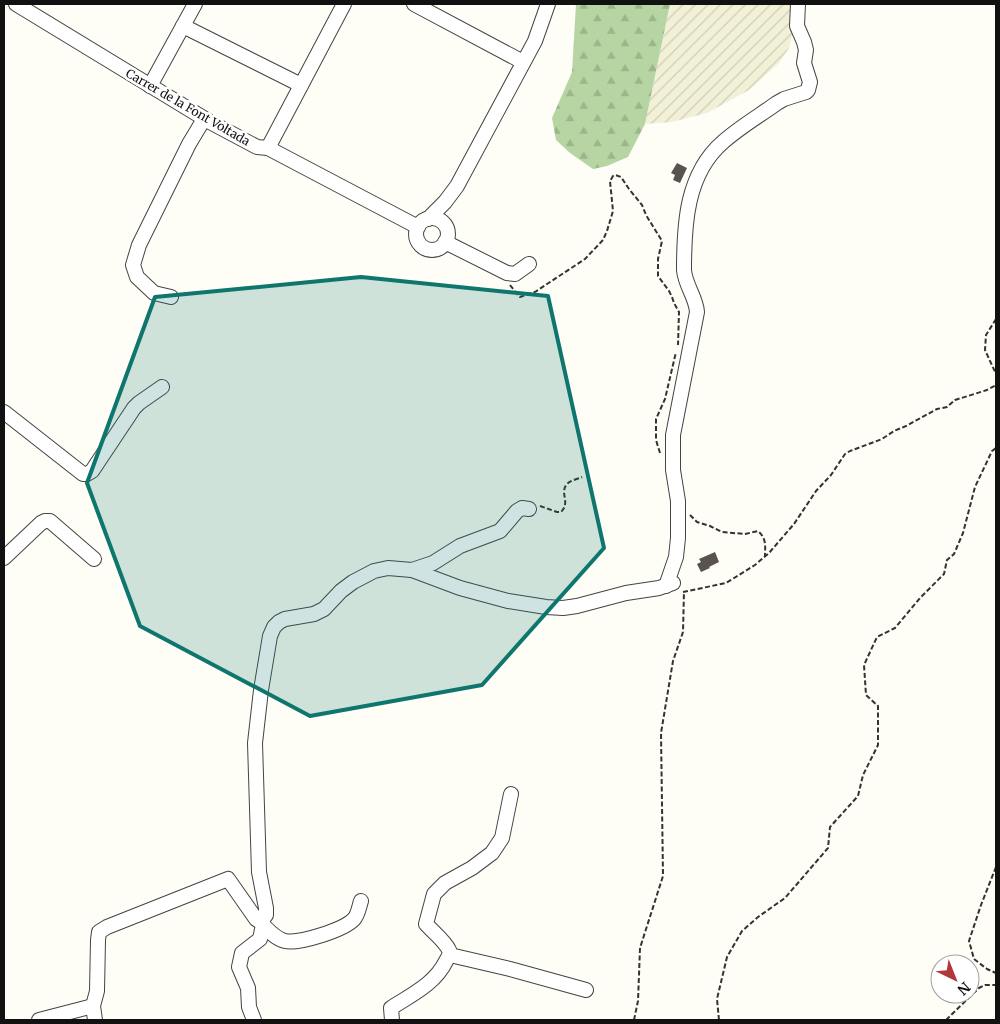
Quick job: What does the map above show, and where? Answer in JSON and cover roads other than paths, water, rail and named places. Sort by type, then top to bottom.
[{"type":"street","name":"Carrer de la Font Voltada","points":[[16,4],[150,86],[257,147],[268,148],[423,223]]},
{"type":"street","points":[[150,86],[195,4]]},
{"type":"street","points":[[268,148],[344,4]]},
{"type":"street","points":[[414,4],[523,62]]},
{"type":"street","points":[[457,186],[448,215],[446,237],[442,246],[432,250],[422,247],[416,238],[416,232],[445,202],[457,186],[535,40],[548,4]]},
{"type":"street","points":[[254,1020],[249,1007],[248,988],[239,966],[242,953],[260,939],[266,915],[259,872],[255,743],[261,690],[270,636],[274,627],[285,619],[314,614],[324,609],[341,591],[353,582],[374,571],[388,568],[412,570],[460,588],[508,601],[546,607],[563,608],[577,606],[626,593],[675,588],[673,567],[677,550],[678,500],[673,470],[673,435],[697,312],[695,301],[684,279],[687,209],[702,167],[722,143],[784,98],[808,90],[810,82],[804,63],[806,50],[797,26],[798,4]]},
{"type":"street","points":[[183,26],[301,85]]},
{"type":"street","points":[[171,297],[154,293],[138,277],[133,265],[139,245],[189,144],[204,118]]},
{"type":"street","points":[[423,223],[438,220],[442,223],[446,237],[507,273],[516,274],[529,264]]},
{"type":"street","points":[[4,412],[83,474],[87,474],[92,471],[134,408],[162,386]]},
{"type":"street","points":[[412,570],[434,563],[460,546],[500,531],[517,511],[525,508]]},
{"type":"street","points":[[4,558],[41,523],[50,521],[94,559]]},
{"type":"street","points":[[392,1020],[391,1008],[431,982],[442,970],[450,955],[449,950],[426,924],[434,894],[445,883],[472,868],[492,853],[502,838],[511,794]]},
{"type":"street","points":[[95,1020],[93,1006],[97,991],[99,932],[107,927],[228,879],[256,919],[263,922],[276,938],[284,941],[292,942],[308,939],[337,930],[356,918],[361,901]]},
{"type":"street","points":[[450,955],[510,968],[586,990]]},
{"type":"street","points":[[39,1020],[93,1006]]}]
